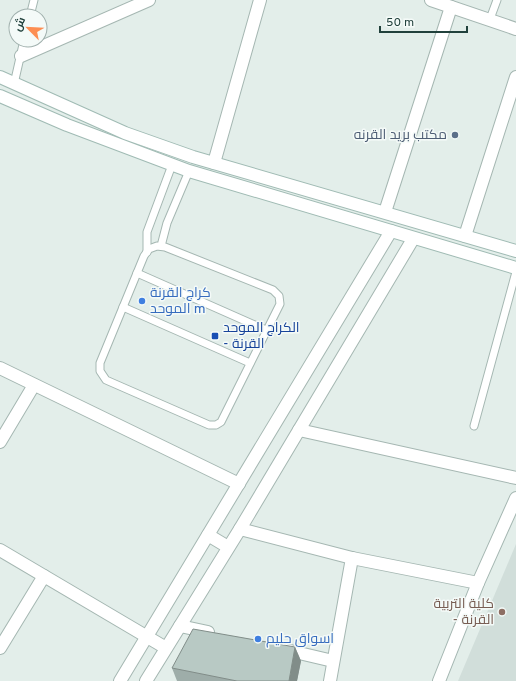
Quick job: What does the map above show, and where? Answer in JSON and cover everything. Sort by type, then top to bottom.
[{"type":"street","points":[[21,56],[150,0]]},
{"type":"street","points":[[214,163],[260,0]]},
{"type":"street","points":[[431,0],[516,29]]},
{"type":"street","points":[[385,212],[451,7]]},
{"type":"street","points":[[465,236],[516,76]]},
{"type":"street","points":[[0,78],[125,133],[214,163],[516,251]]},
{"type":"street","points":[[0,96],[67,125],[189,171],[391,231],[413,239],[516,268]]},
{"type":"street","points":[[120,681],[391,231]]},
{"type":"street","points":[[146,681],[240,529],[413,239]]},
{"type":"street","points":[[0,368],[239,484]]},
{"type":"street","points":[[0,442],[34,385]]},
{"type":"street","points":[[299,430],[516,478]]},
{"type":"street","points":[[438,681],[478,583],[516,498]]},
{"type":"street","points":[[240,529],[352,558],[478,583]]},
{"type":"street","points":[[208,535],[228,547]]},
{"type":"street","points":[[0,550],[146,638],[166,648]]},
{"type":"street","points":[[330,681],[352,558]]},
{"type":"street","points":[[0,648],[44,576]]},
{"type":"street","points":[[180,626],[218,634]]},
{"type":"street","points":[[272,647],[333,661]]},
{"type":"lane","points":[[490,19],[497,0]]},
{"type":"lane","points":[[14,84],[22,48]]},
{"type":"lane","points":[[146,252],[153,247],[161,246],[276,292],[279,296],[280,304],[221,422],[212,426],[106,380],[100,371],[100,363],[146,252],[147,232],[172,165]]},
{"type":"lane","points":[[161,246],[167,223],[189,171]]},
{"type":"lane","points":[[474,426],[516,272]]},
{"type":"lane","points":[[138,273],[266,330]]},
{"type":"lane","points":[[123,307],[250,363]]},
{"type":"shaded area","name":"كلية التربية - القرنة","points":[[516,544],[516,681],[458,681]]},
{"type":"building","points":[[193,629],[295,647],[289,681],[237,681],[172,668]]},
{"type":"place","name":"مكتب بريد القرنه","points":[[455,135]]},
{"type":"place","name":"كراج القرنة الموحد m","points":[[142,301]]},
{"type":"place","name":"الكراج الموحد - القرنة","points":[[215,336]]},
{"type":"place","name":"كلية التربية - القرنة","points":[[502,612]]},
{"type":"place","name":"اسواق حليم","points":[[258,639]]}]
